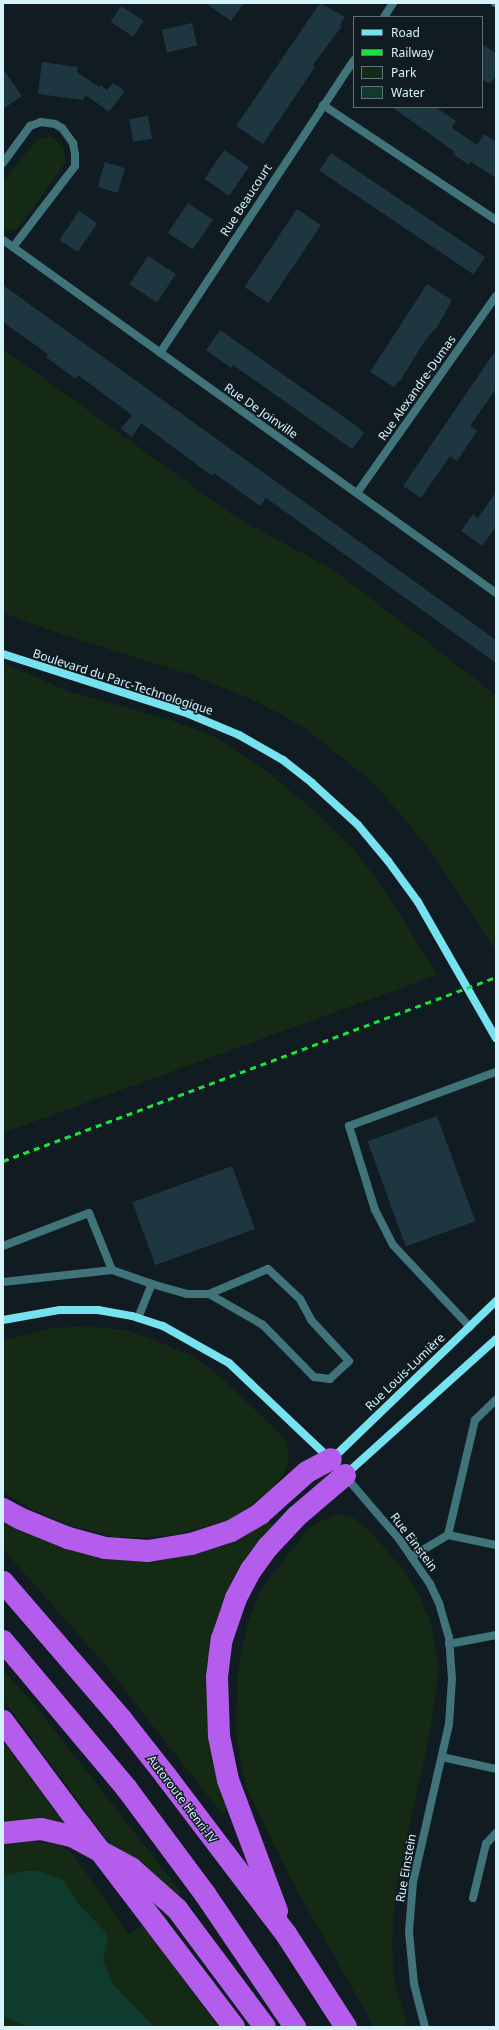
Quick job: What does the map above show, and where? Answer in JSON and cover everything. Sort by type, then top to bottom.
[{"type":"highway","points":[[3,1509],[19,1518],[68,1538],[106,1548],[148,1551],[192,1544],[231,1531],[260,1514],[307,1472],[338,1467]]},
{"type":"highway","points":[[286,1934],[228,1780],[219,1736],[217,1704],[221,1646],[236,1598],[251,1570],[268,1547],[297,1516],[338,1467]]},
{"type":"highway","name":"Autoroute Henri-IV","points":[[3,1582],[122,1720],[286,1934],[346,2027]]},
{"type":"highway","points":[[3,1640],[127,1789],[205,1894],[295,2027]]},
{"type":"highway","points":[[3,1721],[234,2027]]},
{"type":"highway","points":[[3,1833],[41,1829],[72,1836],[131,1868],[177,1909],[265,2027]]},
{"type":"street","points":[[385,16],[393,3]]},
{"type":"street","name":"Rue Beaucourt","points":[[160,353],[353,61]]},
{"type":"street","points":[[323,105],[496,220]]},
{"type":"street","points":[[3,163],[30,126],[41,122],[55,124],[62,128],[73,143],[75,166],[13,247]]},
{"type":"street","name":"Rue De Joinville","points":[[3,240],[357,493],[494,588]]},
{"type":"street","name":"Rue Alexandre-Dumas","points":[[357,493],[496,296]]},
{"type":"street","name":"Boulevard du Parc-Technologique","points":[[3,654],[184,712],[226,730],[283,760],[312,783],[358,825],[388,861],[418,902],[496,1038]]},
{"type":"street","points":[[470,1326],[393,1244],[375,1210],[349,1126],[496,1072]]},
{"type":"street","points":[[3,1246],[89,1213],[112,1270]]},
{"type":"street","points":[[3,1282],[112,1270],[187,1294],[209,1294],[268,1269],[300,1299],[311,1320],[349,1361],[330,1379],[314,1377],[263,1326],[209,1294]]},
{"type":"street","points":[[138,1318],[152,1284]]},
{"type":"street","name":"Rue Louis-Lumière","points":[[338,1467],[470,1326],[496,1301]]},
{"type":"street","name":"Rue Einstein","points":[[3,1320],[60,1310],[98,1310],[138,1318],[163,1326],[192,1340],[229,1363],[338,1467],[411,1557],[430,1584],[439,1603],[449,1644],[452,1679],[449,1724],[413,1882],[408,1932],[414,1984],[425,2027]]},
{"type":"street","points":[[338,1467],[496,1339]]},
{"type":"street","points":[[448,1535],[475,1420],[496,1400]]},
{"type":"street","points":[[411,1557],[448,1535],[496,1545]]},
{"type":"street","points":[[449,1644],[496,1635]]},
{"type":"street","points":[[442,1757],[496,1769]]},
{"type":"street","points":[[473,1898],[486,1844],[491,1835],[496,1832]]},
{"type":"green space","points":[[49,136],[55,139],[64,150],[65,163],[19,227],[10,231],[3,227],[3,182],[37,139]]},
{"type":"green space","points":[[3,349],[234,516],[335,571],[496,695],[496,952],[435,857],[374,783],[303,727],[262,704],[192,675],[63,635],[3,613]]},
{"type":"green space","points":[[3,663],[70,692],[168,719],[216,737],[270,774],[311,808],[353,848],[386,892],[437,975],[3,1133]]},
{"type":"green space","points":[[82,1326],[126,1330],[162,1343],[197,1358],[227,1383],[286,1440],[289,1461],[283,1475],[271,1490],[235,1518],[175,1535],[145,1537],[114,1537],[69,1525],[33,1510],[3,1492],[3,1341],[44,1329]]},
{"type":"green space","points":[[339,1514],[352,1517],[367,1528],[404,1570],[419,1594],[433,1630],[439,1667],[430,1733],[396,1887],[392,1943],[394,1979],[407,2024],[401,2027],[374,2027],[293,1883],[246,1787],[236,1733],[237,1673],[247,1625],[261,1589],[305,1533],[319,1522]]},
{"type":"green space","points":[[3,1517],[97,1554],[267,1519],[273,1525],[252,1549],[234,1577],[220,1610],[211,1641],[207,1672],[207,1705],[212,1742],[229,1809],[222,1814],[107,1667],[3,1549]]},
{"type":"green space","points":[[3,1670],[34,1704],[181,1892],[176,1897],[124,1852],[109,1843],[3,1699]]},
{"type":"green space","points":[[3,1741],[66,1826],[3,1823]]},
{"type":"green space","points":[[30,1841],[60,1845],[72,1853],[129,1935],[143,1924],[218,2027],[3,2027],[3,1844]]},
{"type":"water","points":[[23,1871],[38,1871],[63,1880],[79,1904],[106,1933],[108,1942],[103,1961],[114,1985],[154,2027],[29,2027],[3,2016],[3,1876]]},
{"type":"building","points":[[205,3],[244,3],[231,21]]},
{"type":"building","points":[[320,3],[345,17],[340,25],[342,26],[313,65],[315,67],[263,144],[236,126]]},
{"type":"building","points":[[121,6],[144,21],[133,37],[111,22]]},
{"type":"building","points":[[192,23],[197,45],[167,52],[162,30]]},
{"type":"building","points":[[483,45],[496,53],[496,75],[490,84],[483,80]]},
{"type":"building","points":[[42,62],[78,67],[77,72],[99,87],[100,85],[107,90],[113,83],[125,91],[109,112],[86,95],[83,100],[38,94]]},
{"type":"building","points":[[3,69],[22,96],[3,109]]},
{"type":"building","points":[[393,108],[436,108],[456,121],[452,128],[477,145],[484,134],[496,142],[496,178],[471,162],[469,165],[453,154],[455,152]]},
{"type":"building","points":[[148,116],[152,139],[133,142],[129,119]]},
{"type":"building","points":[[224,150],[249,167],[229,196],[204,179]]},
{"type":"building","points":[[331,153],[485,257],[473,274],[319,170]]},
{"type":"building","points":[[105,162],[125,168],[117,193],[97,187]]},
{"type":"building","points":[[188,203],[213,220],[193,250],[168,233]]},
{"type":"building","points":[[297,209],[321,225],[268,303],[244,287]]},
{"type":"building","points":[[79,211],[97,223],[78,252],[59,240]]},
{"type":"building","points":[[148,256],[176,274],[157,302],[129,285]]},
{"type":"building","points":[[427,284],[452,300],[438,326],[426,339],[400,381],[399,380],[394,387],[370,372]]},
{"type":"building","points":[[3,285],[496,640],[496,663],[266,498],[260,506],[214,473],[212,476],[141,423],[132,437],[121,429],[132,415],[78,375],[76,379],[46,357],[48,354],[3,322]]},
{"type":"building","points":[[220,330],[358,427],[364,433],[352,449],[233,365],[231,368],[206,350]]},
{"type":"building","points":[[496,350],[496,389],[470,426],[477,431],[457,461],[450,456],[421,498],[403,486]]},
{"type":"building","points":[[496,492],[496,527],[482,546],[461,531],[473,514],[478,518]]},
{"type":"building","points":[[437,1116],[475,1221],[406,1247],[367,1141]]},
{"type":"building","points":[[232,1166],[255,1229],[155,1265],[132,1202]]},
{"type":"railway","points":[[3,1161],[496,977]]}]
